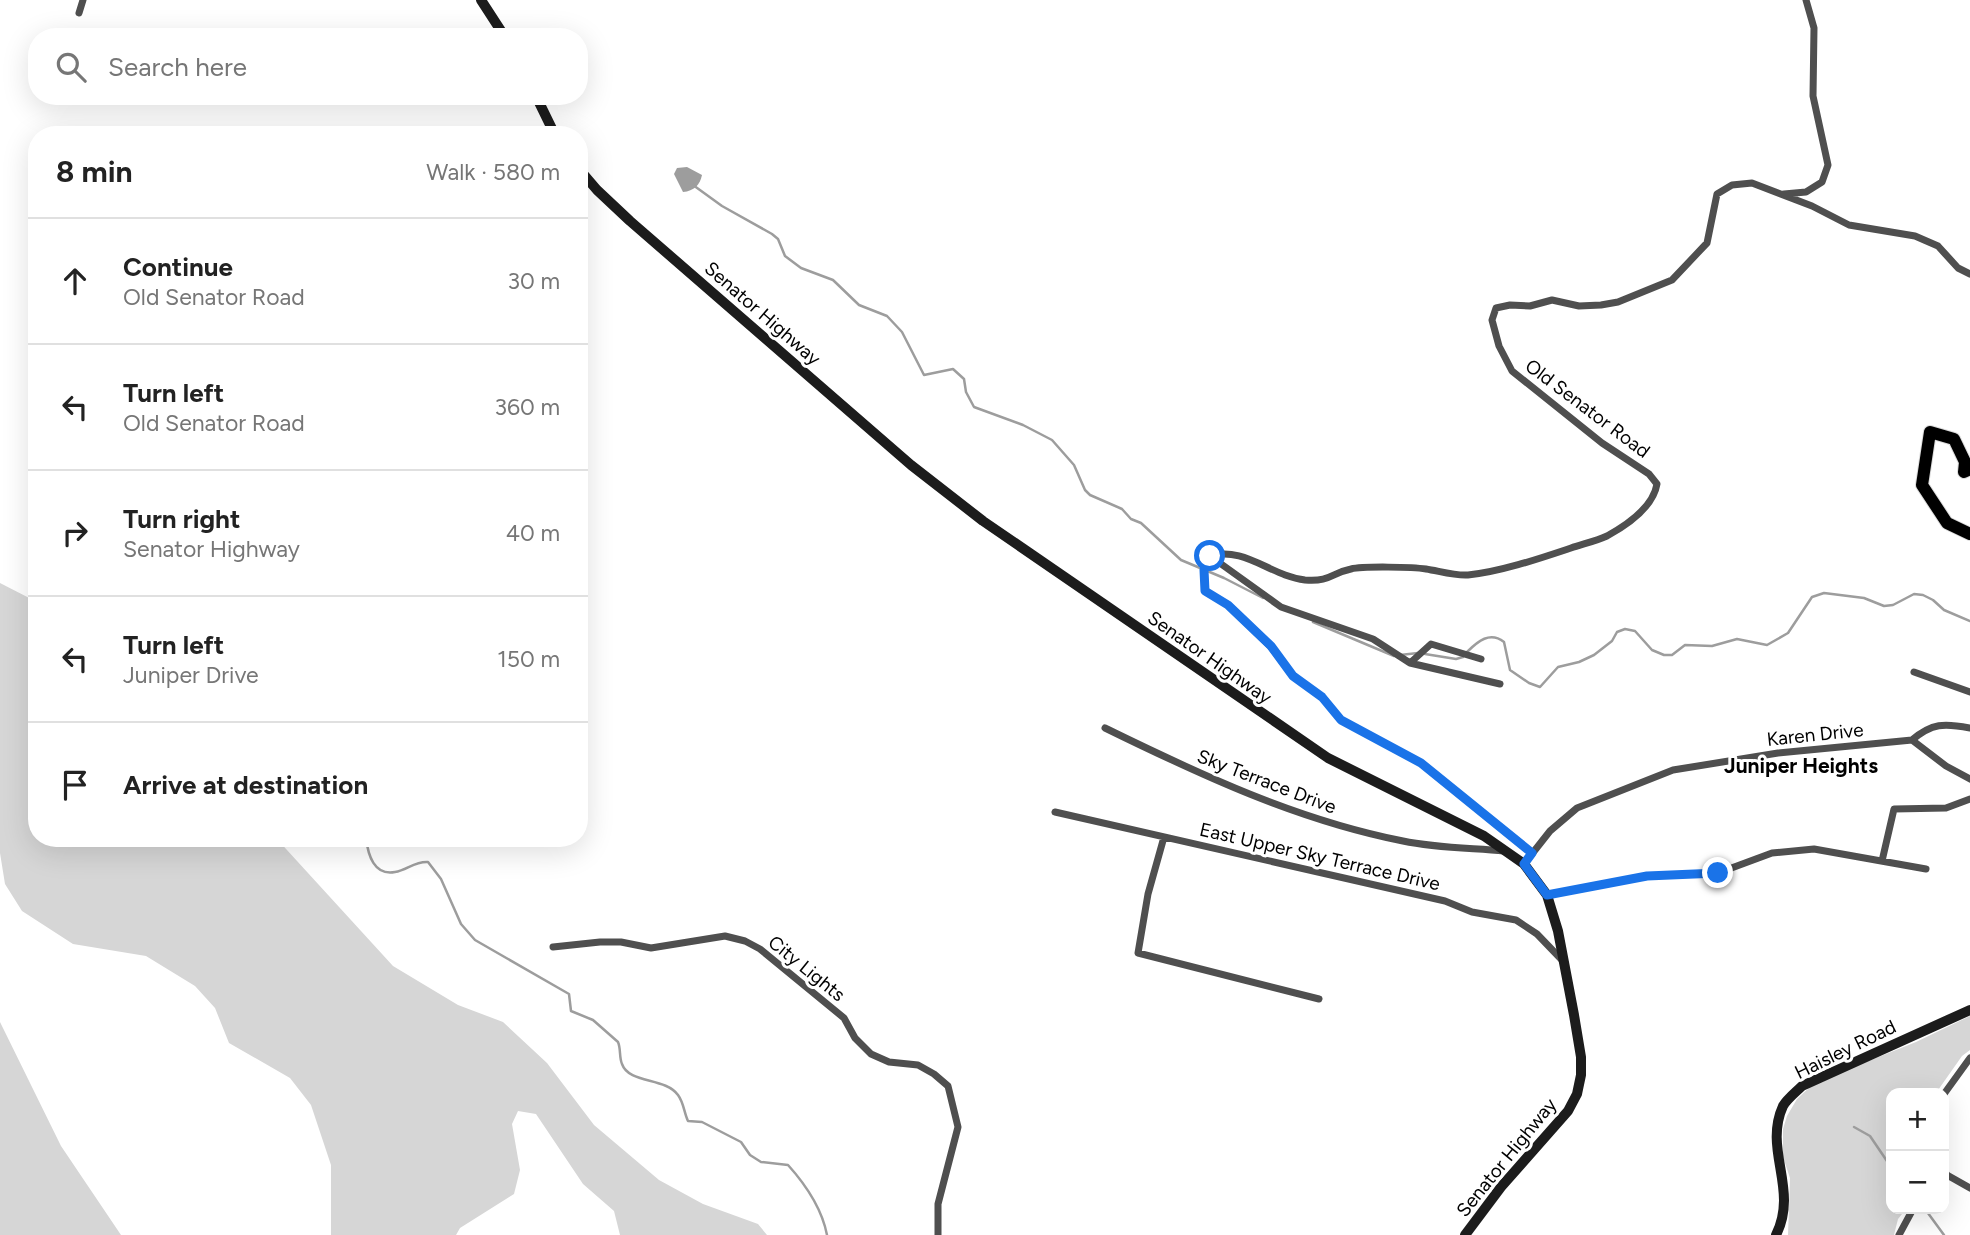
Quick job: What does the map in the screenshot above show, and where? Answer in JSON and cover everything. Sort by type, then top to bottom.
[{"type":"main road","points":[[1970,469],[1964,472],[1965,462],[1954,439],[1930,432],[1922,485],[1947,523],[1970,534]]},
{"type":"street","points":[[79,13],[83,0]]},
{"type":"street","points":[[481,0],[499,28]]},
{"type":"street","points":[[1782,195],[1807,192],[1822,181],[1828,165],[1813,96],[1814,28],[1806,0]]},
{"type":"street","points":[[540,105],[551,126]]},
{"type":"street","name":"Senator Highway","points":[[588,180],[640,230],[911,465],[984,521],[1328,758],[1484,836],[1524,864],[1547,895],[1563,960],[1581,1057],[1581,1075],[1577,1094],[1568,1111],[1501,1186],[1465,1235]]},
{"type":"street","name":"Old Senator Road","points":[[1210,556],[1223,552],[1240,555],[1282,575],[1307,580],[1328,580],[1351,569],[1421,568],[1467,575],[1533,561],[1606,536],[1649,504],[1656,494],[1657,484],[1649,474],[1602,443],[1512,371],[1499,346],[1492,320],[1496,309],[1510,305],[1530,306],[1552,300],[1579,306],[1618,302],[1672,280],[1707,243],[1717,194],[1732,185],[1752,183],[1812,206],[1849,225],[1915,236],[1938,246],[1958,268],[1970,274]]},
{"type":"street","points":[[1500,684],[1410,663],[1373,639],[1281,607],[1210,556],[1204,570],[1205,591],[1228,605],[1271,646],[1293,676],[1322,697],[1341,720],[1421,763],[1532,853]]},
{"type":"street","points":[[1410,663],[1430,644],[1481,659]]},
{"type":"street","points":[[1914,672],[1970,692]]},
{"type":"street","name":"Karen Drive","points":[[1524,864],[1550,831],[1577,808],[1673,770],[1778,753],[1912,740],[1927,727],[1952,724],[1970,728]]},
{"type":"street","name":"Sky Terrace Drive","points":[[1105,728],[1206,777],[1308,817],[1405,842],[1508,851]]},
{"type":"street","points":[[1912,740],[1946,766],[1970,779]]},
{"type":"street","points":[[1882,861],[1894,809],[1945,808],[1970,799]]},
{"type":"street","name":"East Upper Sky Terrace Drive","points":[[1055,812],[1445,901],[1472,912],[1516,920],[1537,934],[1563,960]]},
{"type":"street","points":[[1164,837],[1148,894],[1138,953],[1319,999]]},
{"type":"street","points":[[1547,895],[1647,876],[1718,873],[1772,853],[1814,849],[1926,869]]},
{"type":"street","name":"City Lights","points":[[553,947],[621,942],[651,948],[726,936],[745,941],[760,948],[844,1017],[855,1038],[871,1054],[889,1062],[918,1065],[934,1074],[948,1086],[958,1128],[938,1204],[938,1235]]},
{"type":"street","name":"Haisley Road","points":[[1776,1235],[1785,1206],[1784,1184],[1777,1150],[1777,1132],[1784,1105],[1802,1086],[1970,1010]]},
{"type":"street","points":[[1948,1088],[1970,1058]]},
{"type":"street","points":[[1949,1177],[1970,1188]]},
{"type":"street","points":[[1899,1235],[1910,1214]]},
{"type":"shaded area","points":[[687,167],[702,175],[696,187],[683,192],[674,174],[677,168]]},
{"type":"shaded area","points":[[0,583],[28,597],[28,847],[284,847],[393,966],[458,1005],[503,1022],[547,1063],[594,1125],[659,1180],[703,1204],[758,1224],[767,1235],[620,1235],[614,1211],[583,1184],[536,1114],[518,1111],[512,1124],[520,1170],[514,1194],[460,1228],[456,1235],[331,1235],[331,1165],[311,1105],[290,1078],[229,1043],[215,1008],[195,986],[146,956],[73,944],[22,911],[5,884],[0,853]]},
{"type":"shaded area","points":[[1970,1016],[1970,1050],[1962,1056],[1940,1088],[1886,1088],[1886,1214],[1902,1214],[1894,1235],[1788,1235],[1790,1178],[1783,1157],[1783,1129],[1797,1099],[1811,1086],[1836,1074],[1916,1042]]},
{"type":"shaded area","points":[[0,1022],[61,1146],[121,1235],[0,1235]]},
{"type":"waterway","points":[[693,185],[722,206],[772,234],[778,239],[785,256],[801,268],[833,280],[859,305],[887,316],[902,332],[924,375],[953,369],[964,379],[966,392],[974,407],[1023,425],[1052,440],[1074,465],[1090,495],[1122,509],[1181,560],[1263,598]]},
{"type":"waterway","points":[[1467,652],[1484,639],[1499,639],[1504,642],[1510,670],[1540,687],[1558,667],[1594,655],[1612,641],[1617,632],[1625,629],[1635,631],[1652,650],[1664,655],[1672,655],[1685,645],[1712,646],[1737,639],[1767,645],[1788,633],[1812,597],[1824,593],[1864,598],[1884,606],[1893,605],[1914,594],[1923,595],[1944,610],[1970,621]]},
{"type":"waterway","points":[[1313,622],[1394,656]]},
{"type":"waterway","points":[[1400,655],[1418,653]]},
{"type":"waterway","points":[[1425,654],[1456,659],[1463,657]]},
{"type":"waterway","points":[[367,847],[373,863],[382,871],[395,872],[428,862],[441,879],[461,924],[475,940],[569,994],[571,1011],[593,1020],[618,1042],[621,1061],[626,1070],[639,1078],[665,1085],[678,1095],[688,1121],[702,1122],[741,1142],[750,1155],[761,1162],[788,1165],[812,1198],[827,1235]]},
{"type":"waterway","points":[[1854,1127],[1870,1136],[1886,1160]]},
{"type":"waterway","points":[[1929,1214],[1944,1235]]},
{"type":"district","name":"Juniper Heights","points":[[1801,766]]},
{"type":"route","points":[[1210,556],[1204,570],[1205,591],[1228,605],[1271,646],[1293,676],[1322,697],[1341,720],[1421,763],[1532,853],[1524,864],[1547,895],[1647,876],[1718,873]]}]
